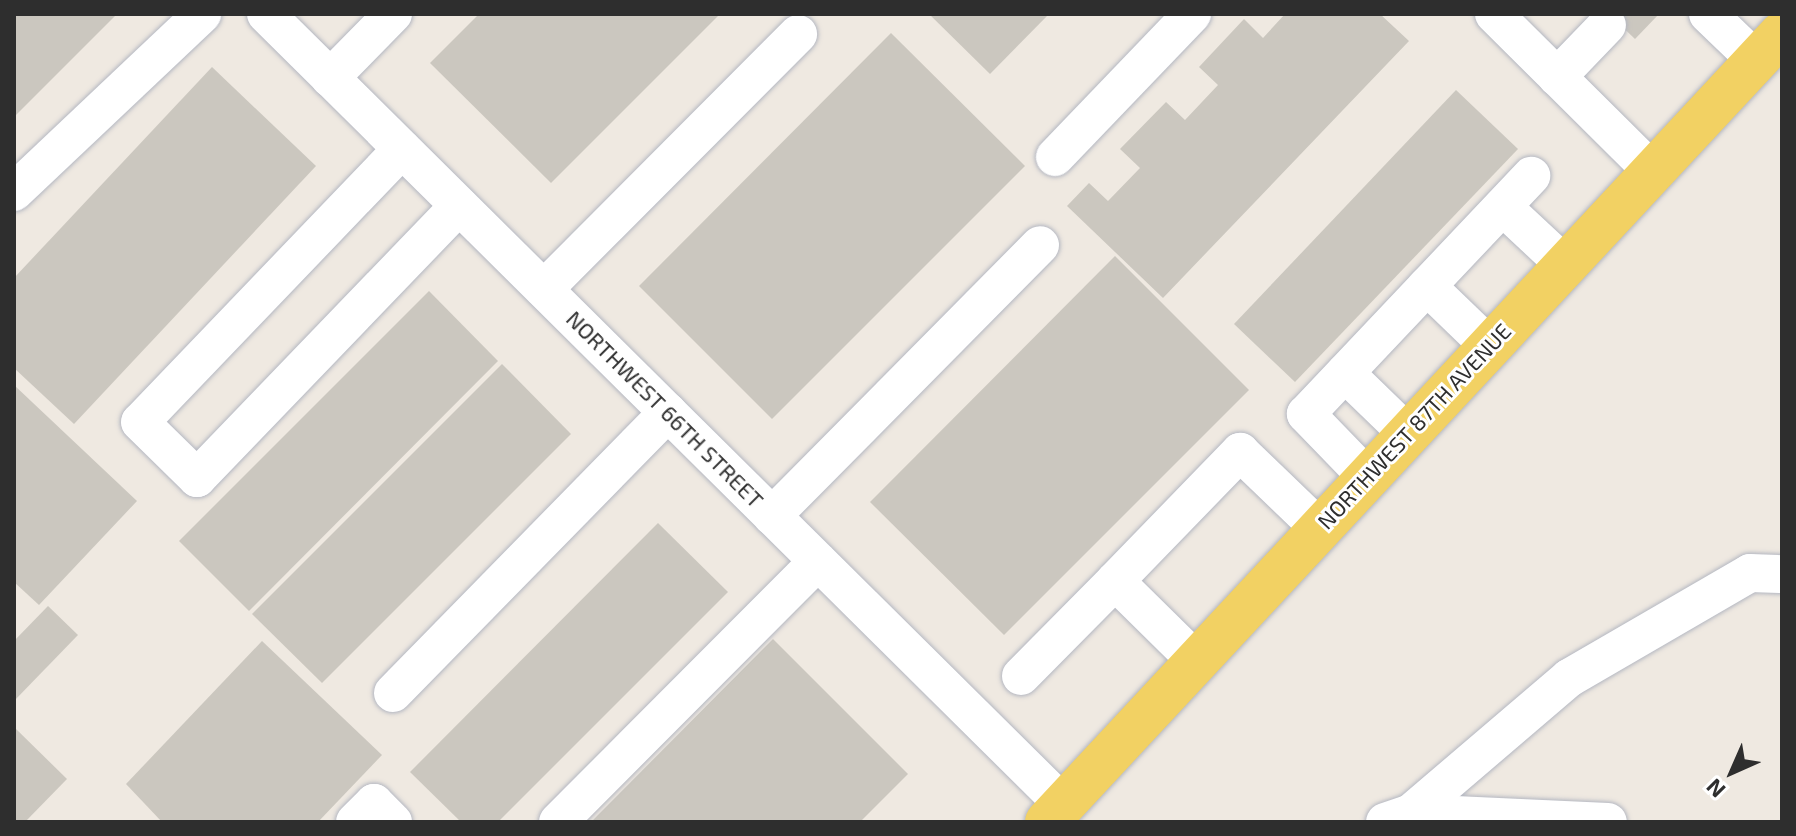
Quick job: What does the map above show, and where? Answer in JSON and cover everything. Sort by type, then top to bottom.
[{"type":"main road","name":"NORTHWEST 87TH AVENUE","points":[[1055,813],[1651,170],[1775,41]]},
{"type":"street","points":[[14,192],[202,14]]},
{"type":"street","name":"NORTHWEST 66TH STREET","points":[[266,14],[818,561],[1055,813]]},
{"type":"street","points":[[330,78],[393,14]]},
{"type":"street","points":[[1055,157],[1192,14]]},
{"type":"street","points":[[1494,14],[1651,170]]},
{"type":"street","points":[[1708,14],[1775,41]]},
{"type":"street","points":[[1557,77],[1607,25]]},
{"type":"street","points":[[544,289],[798,34]]},
{"type":"street","points":[[402,149],[140,422],[197,478],[459,206]]},
{"type":"street","points":[[1367,477],[1306,414],[1531,176]]},
{"type":"street","points":[[1503,207],[1564,264]]},
{"type":"street","points":[[772,516],[1040,245]]},
{"type":"street","points":[[1427,286],[1488,345]]},
{"type":"street","points":[[1345,373],[1407,433]]},
{"type":"street","points":[[393,693],[668,412]]},
{"type":"street","points":[[1021,676],[1240,452],[1319,528]]},
{"type":"street","points":[[558,822],[818,561]]},
{"type":"street","points":[[1398,818],[1569,678],[1750,573],[1782,574]]},
{"type":"street","points":[[1115,581],[1196,661]]},
{"type":"street","points":[[355,822],[374,803],[393,822]]},
{"type":"street","points":[[1398,818],[1608,822]]},
{"type":"building","points":[[14,14],[117,14],[14,117]]},
{"type":"building","points":[[479,14],[720,14],[551,183],[430,63]]},
{"type":"building","points":[[929,14],[1049,14],[990,74]]},
{"type":"building","points":[[1285,14],[1380,14],[1409,41],[1163,298],[1067,206],[1089,183],[1108,201],[1140,168],[1120,149],[1166,102],[1185,120],[1218,85],[1199,67],[1244,19],[1263,38]]},
{"type":"building","points":[[1609,14],[1659,14],[1635,39]]},
{"type":"building","points":[[891,33],[1025,166],[772,419],[639,286]]},
{"type":"building","points":[[212,67],[316,166],[74,424],[14,368],[14,278]]},
{"type":"building","points":[[1456,90],[1518,149],[1295,382],[1234,324]]},
{"type":"building","points":[[1115,256],[1249,390],[1004,635],[870,502]]},
{"type":"building","points":[[429,291],[498,361],[249,611],[179,541]]},
{"type":"building","points":[[502,364],[571,434],[322,683],[252,614]]},
{"type":"building","points":[[14,385],[137,501],[39,605],[14,582]]},
{"type":"building","points":[[658,523],[728,592],[498,822],[461,822],[410,772]]},
{"type":"building","points":[[48,606],[78,635],[14,701],[14,641]]},
{"type":"building","points":[[773,639],[908,774],[860,822],[591,822]]},
{"type":"building","points":[[262,641],[382,755],[318,822],[162,822],[126,784]]},
{"type":"building","points":[[14,727],[67,779],[25,822],[14,821]]}]
